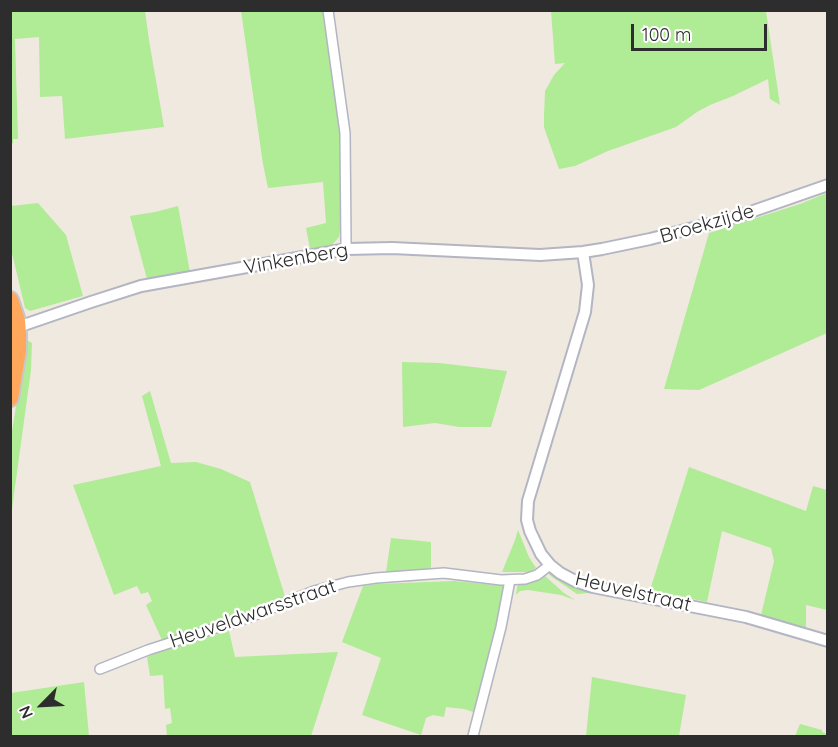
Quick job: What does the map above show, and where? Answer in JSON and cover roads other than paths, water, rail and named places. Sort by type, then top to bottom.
[{"type":"highway","points":[[10,300],[18,327],[18,350],[10,398]]},
{"type":"street","points":[[328,10],[345,133],[345,243],[347,249]]},
{"type":"street","name":"Broekzijde","points":[[583,252],[650,239],[736,217],[828,185]]},
{"type":"street","name":"Vinkenberg","points":[[18,327],[141,286],[347,249],[392,248],[540,255],[583,252]]},
{"type":"street","name":"Heuvelstraat","points":[[583,252],[588,285],[585,312],[528,501],[530,531],[541,554],[560,573],[575,581],[739,615],[828,641]]},
{"type":"street","name":"Heuveldwarsstraat","points":[[100,669],[148,650],[250,617],[314,591],[348,582],[444,573],[501,580],[525,579],[550,565]]},
{"type":"street","points":[[473,736],[501,627],[510,580]]}]
